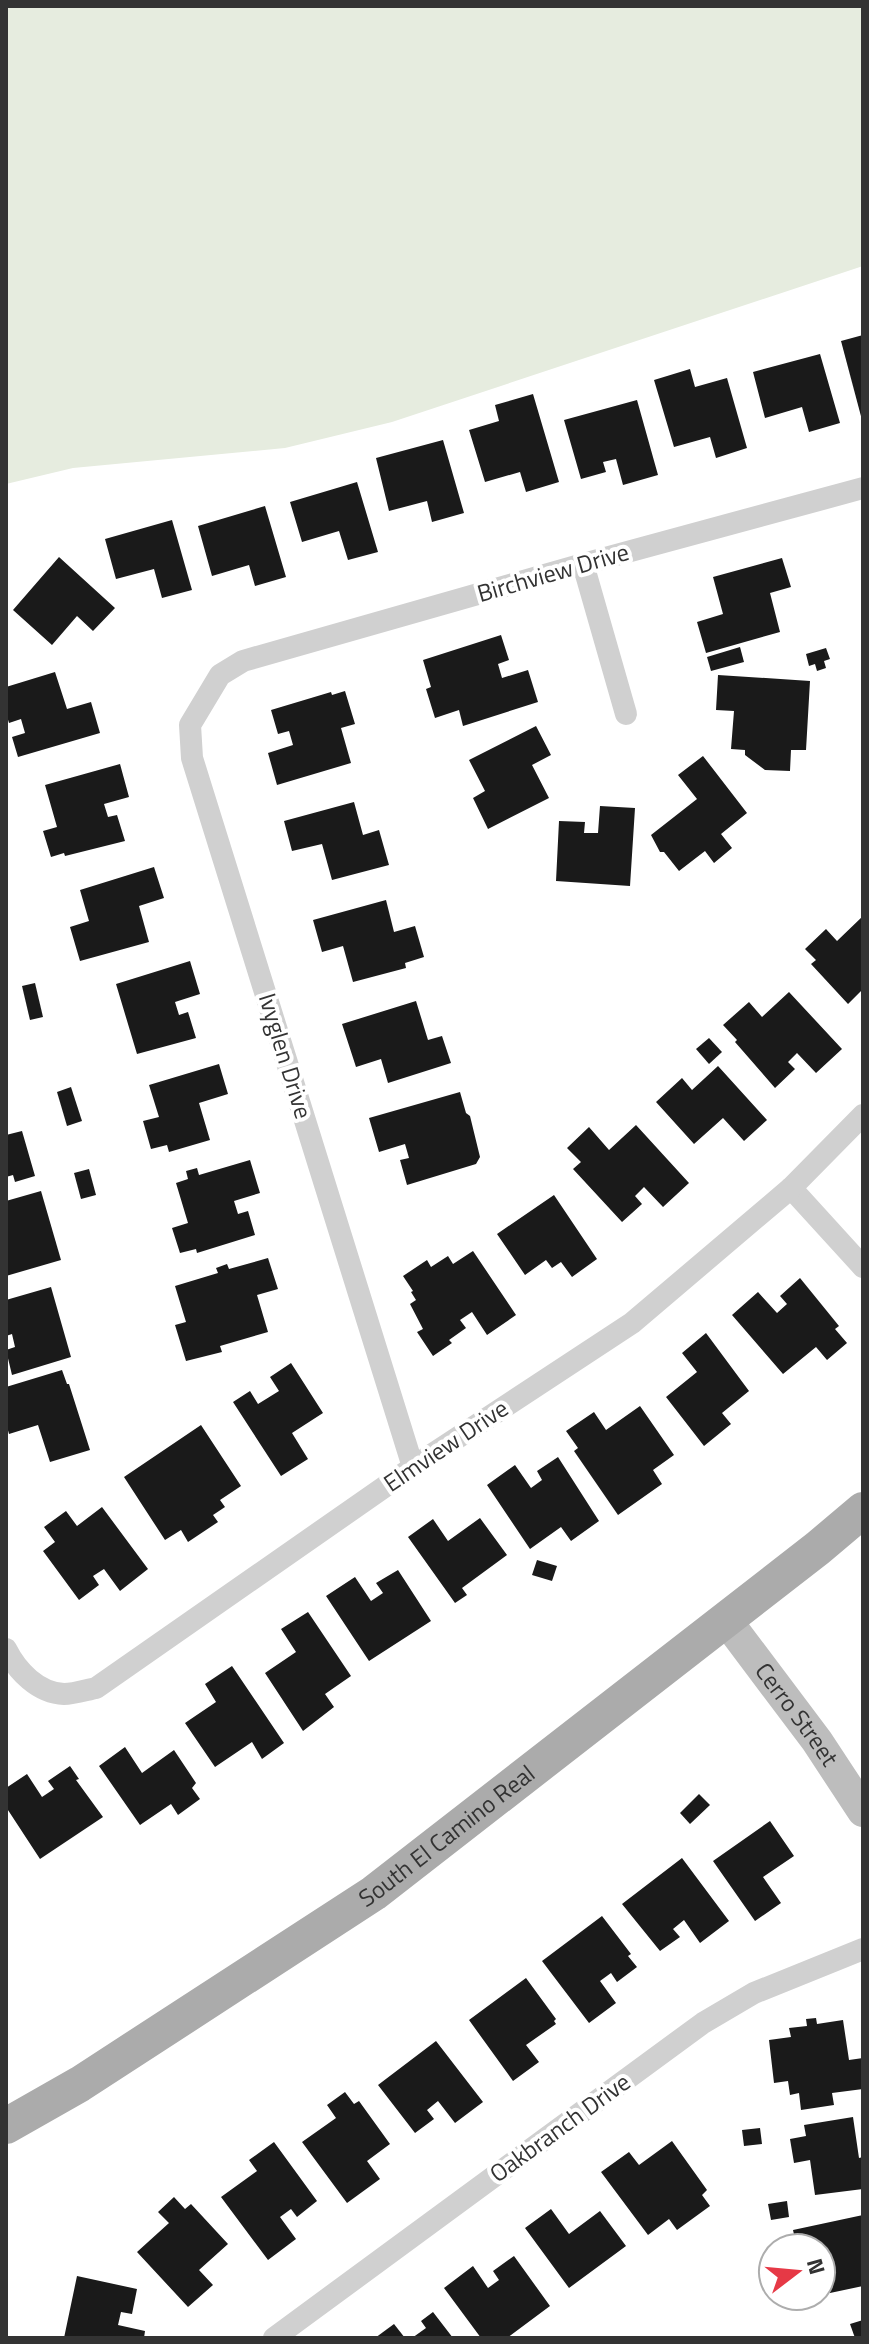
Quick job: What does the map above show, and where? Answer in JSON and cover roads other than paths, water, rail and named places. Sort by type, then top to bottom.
[{"type":"main road","name":"South El Camino Real","points":[[6,2126],[80,2084],[374,1893],[863,1510]]},
{"type":"street","name":"Birchview Drive","points":[[243,661],[863,488]]},
{"type":"street","points":[[583,564],[626,714]]},
{"type":"street","name":"Ivyglen Drive","points":[[243,661],[220,675],[190,725],[192,758],[413,1467]]},
{"type":"street","name":"Elmview Drive","points":[[6,1649],[16,1668],[38,1685],[63,1694],[96,1688],[413,1467],[632,1323],[791,1188],[863,1115]]},
{"type":"street","points":[[791,1188],[863,1267]]},
{"type":"street","name":"Cerro Street","points":[[726,1620],[817,1741],[863,1811]]},
{"type":"street","name":"Oakbranch Drive","points":[[274,2338],[703,2023],[754,1993],[863,1949]]}]
